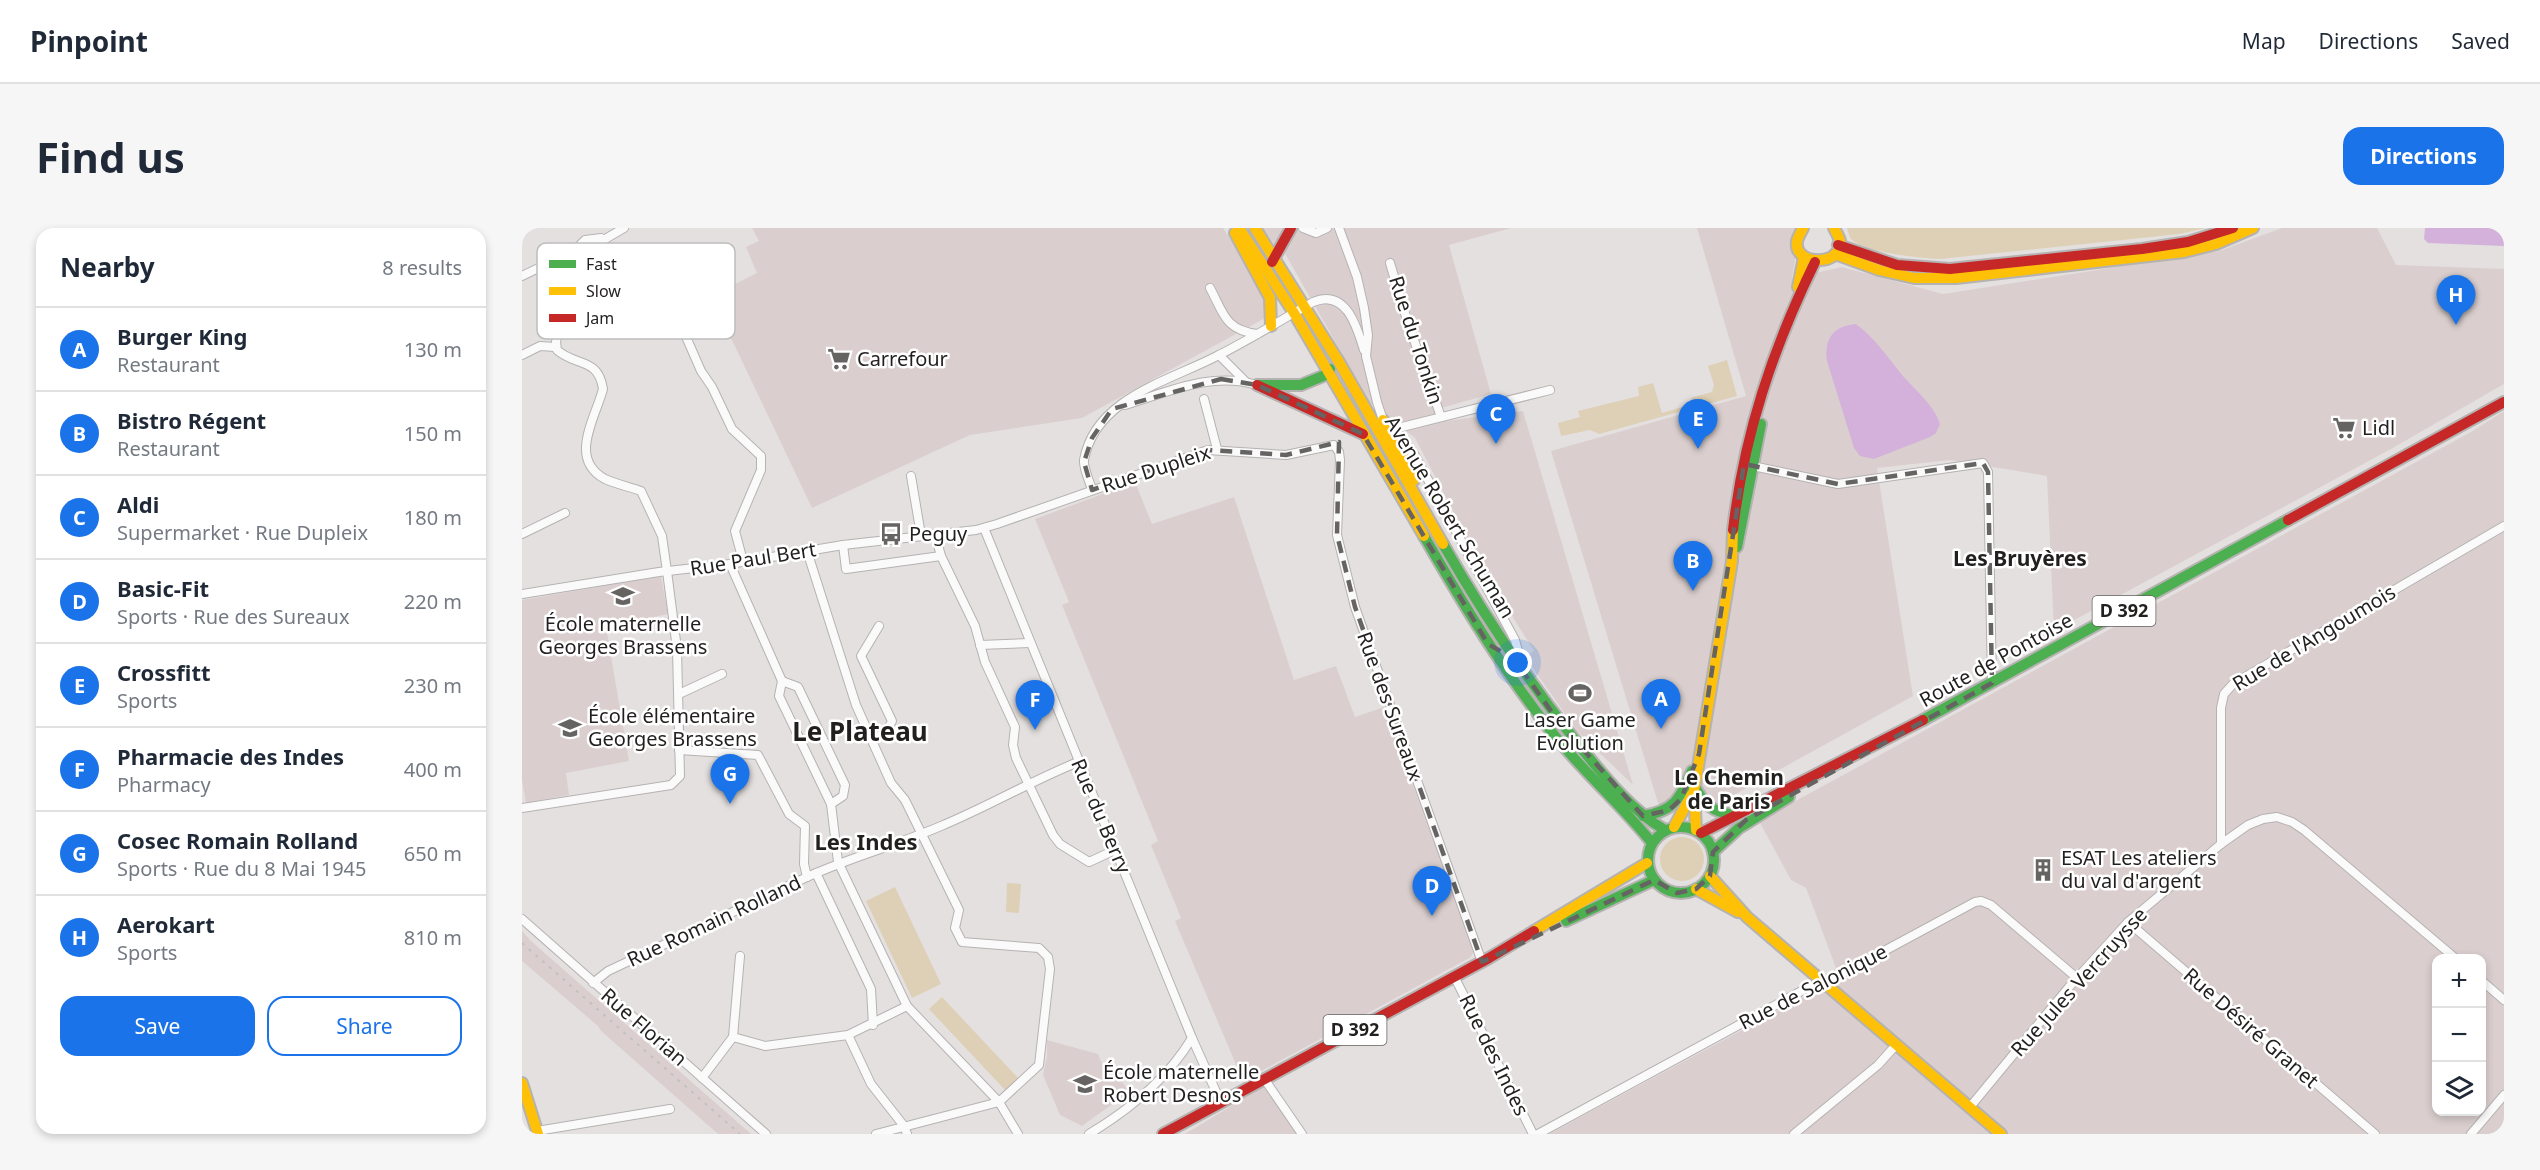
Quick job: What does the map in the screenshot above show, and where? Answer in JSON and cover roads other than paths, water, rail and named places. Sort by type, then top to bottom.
[{"type":"main road","points":[[1232,228],[1270,298],[1271,326]]},
{"type":"main road","name":"Avenue Robert Schuman","points":[[1239,228],[1294,313],[1488,644],[1552,733],[1628,813],[1652,843]]},
{"type":"main road","name":"Avenue Robert Schuman","points":[[1255,228],[1305,306],[1447,551],[1561,725],[1643,816],[1652,824],[1670,829]]},
{"type":"main road","points":[[1269,273],[1274,256],[1291,228]]},
{"type":"main road","points":[[1797,297],[1804,257],[1797,241],[1803,228]]},
{"type":"main road","points":[[1804,257],[1815,262],[1827,260],[1837,250],[1838,236],[1834,228]]},
{"type":"main road","points":[[1837,250],[1916,268],[1955,268],[2169,246],[2208,238],[2233,228]]},
{"type":"main road","points":[[1837,250],[1879,270],[1914,278],[1956,278],[2184,252],[2216,244],[2253,228]]},
{"type":"main road","points":[[1699,832],[1694,788],[1732,561],[1736,505],[1748,465],[1765,384],[1776,349],[1797,297],[1815,262]]},
{"type":"main road","points":[[1257,385],[1301,385],[1328,374],[1335,358]]},
{"type":"main road","points":[[1257,385],[1280,398],[1363,434]]},
{"type":"main road","name":"Route de Pontoise","points":[[1699,832],[1738,815],[1868,747],[1879,744],[2504,402]]},
{"type":"main road","points":[[1383,420],[1425,500],[1447,551]]},
{"type":"main road","points":[[1488,644],[1502,656],[1516,655]]},
{"type":"main road","name":"Route de Pontoise","points":[[1713,852],[1746,820],[1871,752],[1879,744]]},
{"type":"main road","points":[[1643,816],[1669,810],[1681,799],[1699,754]]},
{"type":"main road","points":[[1694,788],[1704,803],[1713,811],[1738,815]]},
{"type":"main road","points":[[1670,829],[1699,832],[1706,838],[1713,852],[1713,868],[1710,876],[1696,889],[1677,893],[1668,890],[1654,880],[1647,863],[1652,843],[1670,829],[1694,788]]},
{"type":"main road","name":"D 392","points":[[1486,960],[1647,863]]},
{"type":"main road","points":[[1710,876],[1747,917],[2001,1134]]},
{"type":"main road","name":"D 392","points":[[1163,1134],[1454,976],[1654,880]]},
{"type":"main road","points":[[1696,889],[1747,917]]},
{"type":"main road","points":[[522,1083],[538,1132]]},
{"type":"street","points":[[582,243],[585,240],[606,237],[624,228]]},
{"type":"street","points":[[1303,228],[1316,233],[1327,228]]},
{"type":"street","points":[[1339,228],[1357,277],[1364,308],[1368,334],[1366,356]]},
{"type":"street","name":"Rue du Tonkin","points":[[1390,263],[1441,417]]},
{"type":"street","points":[[522,276],[537,270]]},
{"type":"street","points":[[1210,288],[1232,326],[1240,332],[1257,334]]},
{"type":"street","points":[[1092,490],[1084,462],[1092,438],[1112,409],[1139,393],[1219,355],[1305,306],[1323,299],[1342,305],[1352,316],[1366,356],[1383,420],[1394,429],[1414,454],[1515,640],[1516,655]]},
{"type":"street","points":[[555,347],[557,339]]},
{"type":"street","points":[[687,339],[700,371],[712,387],[732,429],[761,456],[761,470],[735,531],[743,561]]},
{"type":"street","points":[[522,355],[540,346],[555,347],[562,354],[597,370],[602,380],[603,389],[585,445],[585,454],[594,471],[606,479],[642,491],[662,536],[677,648],[679,694],[678,780],[671,785],[522,808]]},
{"type":"street","points":[[1219,355],[1245,381]]},
{"type":"street","points":[[1112,409],[1196,383],[1221,379],[1245,381],[1257,385]]},
{"type":"street","points":[[1394,429],[1550,390]]},
{"type":"street","points":[[1203,399],[1217,449]]},
{"type":"street","name":"Rue Dupleix","points":[[984,528],[1208,450],[1286,455],[1334,445]]},
{"type":"street","name":"Rue des Sureaux","points":[[1334,445],[1339,452],[1340,460],[1337,535],[1354,608],[1486,960]]},
{"type":"street","points":[[1748,465],[1838,484],[1983,464],[1988,472],[1992,683]]},
{"type":"street","points":[[912,476],[921,535]]},
{"type":"street","points":[[522,534],[565,513]]},
{"type":"street","name":"Rue de l'Angoumois","points":[[2221,844],[2221,708],[2224,694],[2233,684],[2504,526]]},
{"type":"street","name":"Rue Paul Bert","points":[[522,594],[843,545],[984,528]]},
{"type":"street","name":"Rue du Berry","points":[[984,528],[1078,762],[1221,1103]]},
{"type":"street","points":[[935,534],[941,556],[975,626],[985,662],[1015,727],[1014,752],[1053,835],[1060,844],[1089,862],[1115,850]]},
{"type":"street","points":[[843,545],[846,569],[941,556]]},
{"type":"street","points":[[807,551],[856,705],[894,787],[901,792],[959,910],[955,928],[962,942],[1039,948],[1048,957],[1050,969],[1040,1065],[999,1102],[906,1130],[876,1134]]},
{"type":"street","points":[[730,564],[782,681],[779,696],[831,804],[838,862],[907,1006],[999,1102],[1018,1134]]},
{"type":"street","points":[[873,740],[887,731],[892,721],[861,656],[879,626]]},
{"type":"street","points":[[980,645],[1030,643]]},
{"type":"street","points":[[679,694],[722,674]]},
{"type":"street","points":[[782,681],[798,687],[845,785],[843,796],[831,804]]},
{"type":"street","points":[[679,750],[758,754],[789,814],[805,826],[804,864],[807,877]]},
{"type":"street","name":"Rue Romain Rolland","points":[[593,983],[608,972],[838,862],[941,826],[1028,783],[1078,762]]},
{"type":"street","name":"Rue Jules Vercruysse","points":[[1970,1107],[2077,978],[2128,922],[2221,844],[2248,825],[2263,819],[2277,817],[2292,822],[2450,954]]},
{"type":"street","points":[[816,873],[871,989],[873,1025]]},
{"type":"street","name":"Rue de Salonique","points":[[1538,1134],[1807,988],[1823,982],[1975,902],[1982,901],[1991,905],[2077,978]]},
{"type":"street","name":"Rue Florian","points":[[522,919],[766,1134]]},
{"type":"street","name":"Rue Désiré Granet","points":[[2128,922],[2374,1134]]},
{"type":"street","points":[[702,1078],[733,1037],[740,956]]},
{"type":"street","name":"Rue des Indes","points":[[1454,976],[1533,1134]]},
{"type":"street","points":[[2486,985],[2504,1000]]},
{"type":"street","points":[[733,1037],[765,1046],[848,1035],[873,1025],[907,1006]]},
{"type":"street","points":[[848,1035],[871,1084],[906,1130]]},
{"type":"street","points":[[1089,1134],[1110,1121],[1170,1070],[1192,1038]]},
{"type":"street","points":[[1794,1134],[1878,1065],[1896,1045]]},
{"type":"street","points":[[1265,1080],[1302,1134]]},
{"type":"street","points":[[2471,1134],[2504,1095]]},
{"type":"street","points":[[538,1132],[670,1109]]},
{"type":"railway","points":[[522,943],[740,1134]]},
{"type":"place","name":"Aerokart","points":[[2456,325]]},
{"type":"place","name":"Carrefour","points":[[839,359]]},
{"type":"place","name":"Lidl","points":[[2344,428]]},
{"type":"place","name":"Aldi","points":[[1496,444]]},
{"type":"place","name":"Crossfitt","points":[[1698,449]]},
{"type":"place","name":"Peguy","points":[[891,534]]},
{"type":"place","name":"Bistro Régent","points":[[1693,591]]},
{"type":"place","name":"École maternelle Georges Brassens","points":[[623,596]]},
{"type":"place","name":"Laser Game Evolution","points":[[1580,693]]},
{"type":"place","name":"École élémentaire Georges Brassens","points":[[570,728]]},
{"type":"place","name":"Burger King","points":[[1661,729]]},
{"type":"place","name":"Pharmacie des Indes","points":[[1035,730]]},
{"type":"place","name":"Cosec Romain Rolland","points":[[730,804]]},
{"type":"place","name":"ESAT Les ateliers du val d'argent","points":[[2043,870]]},
{"type":"place","name":"Basic-Fit","points":[[1432,916]]},
{"type":"place","name":"École maternelle Robert Desnos","points":[[1085,1084]]},
{"type":"district","name":"Les Bruyères","points":[[2020,559]]},
{"type":"district","name":"Le Plateau","points":[[860,732]]},
{"type":"district","name":"Le Chemin de Paris","points":[[1729,790]]},
{"type":"district","name":"Les Indes","points":[[866,842]]}]
